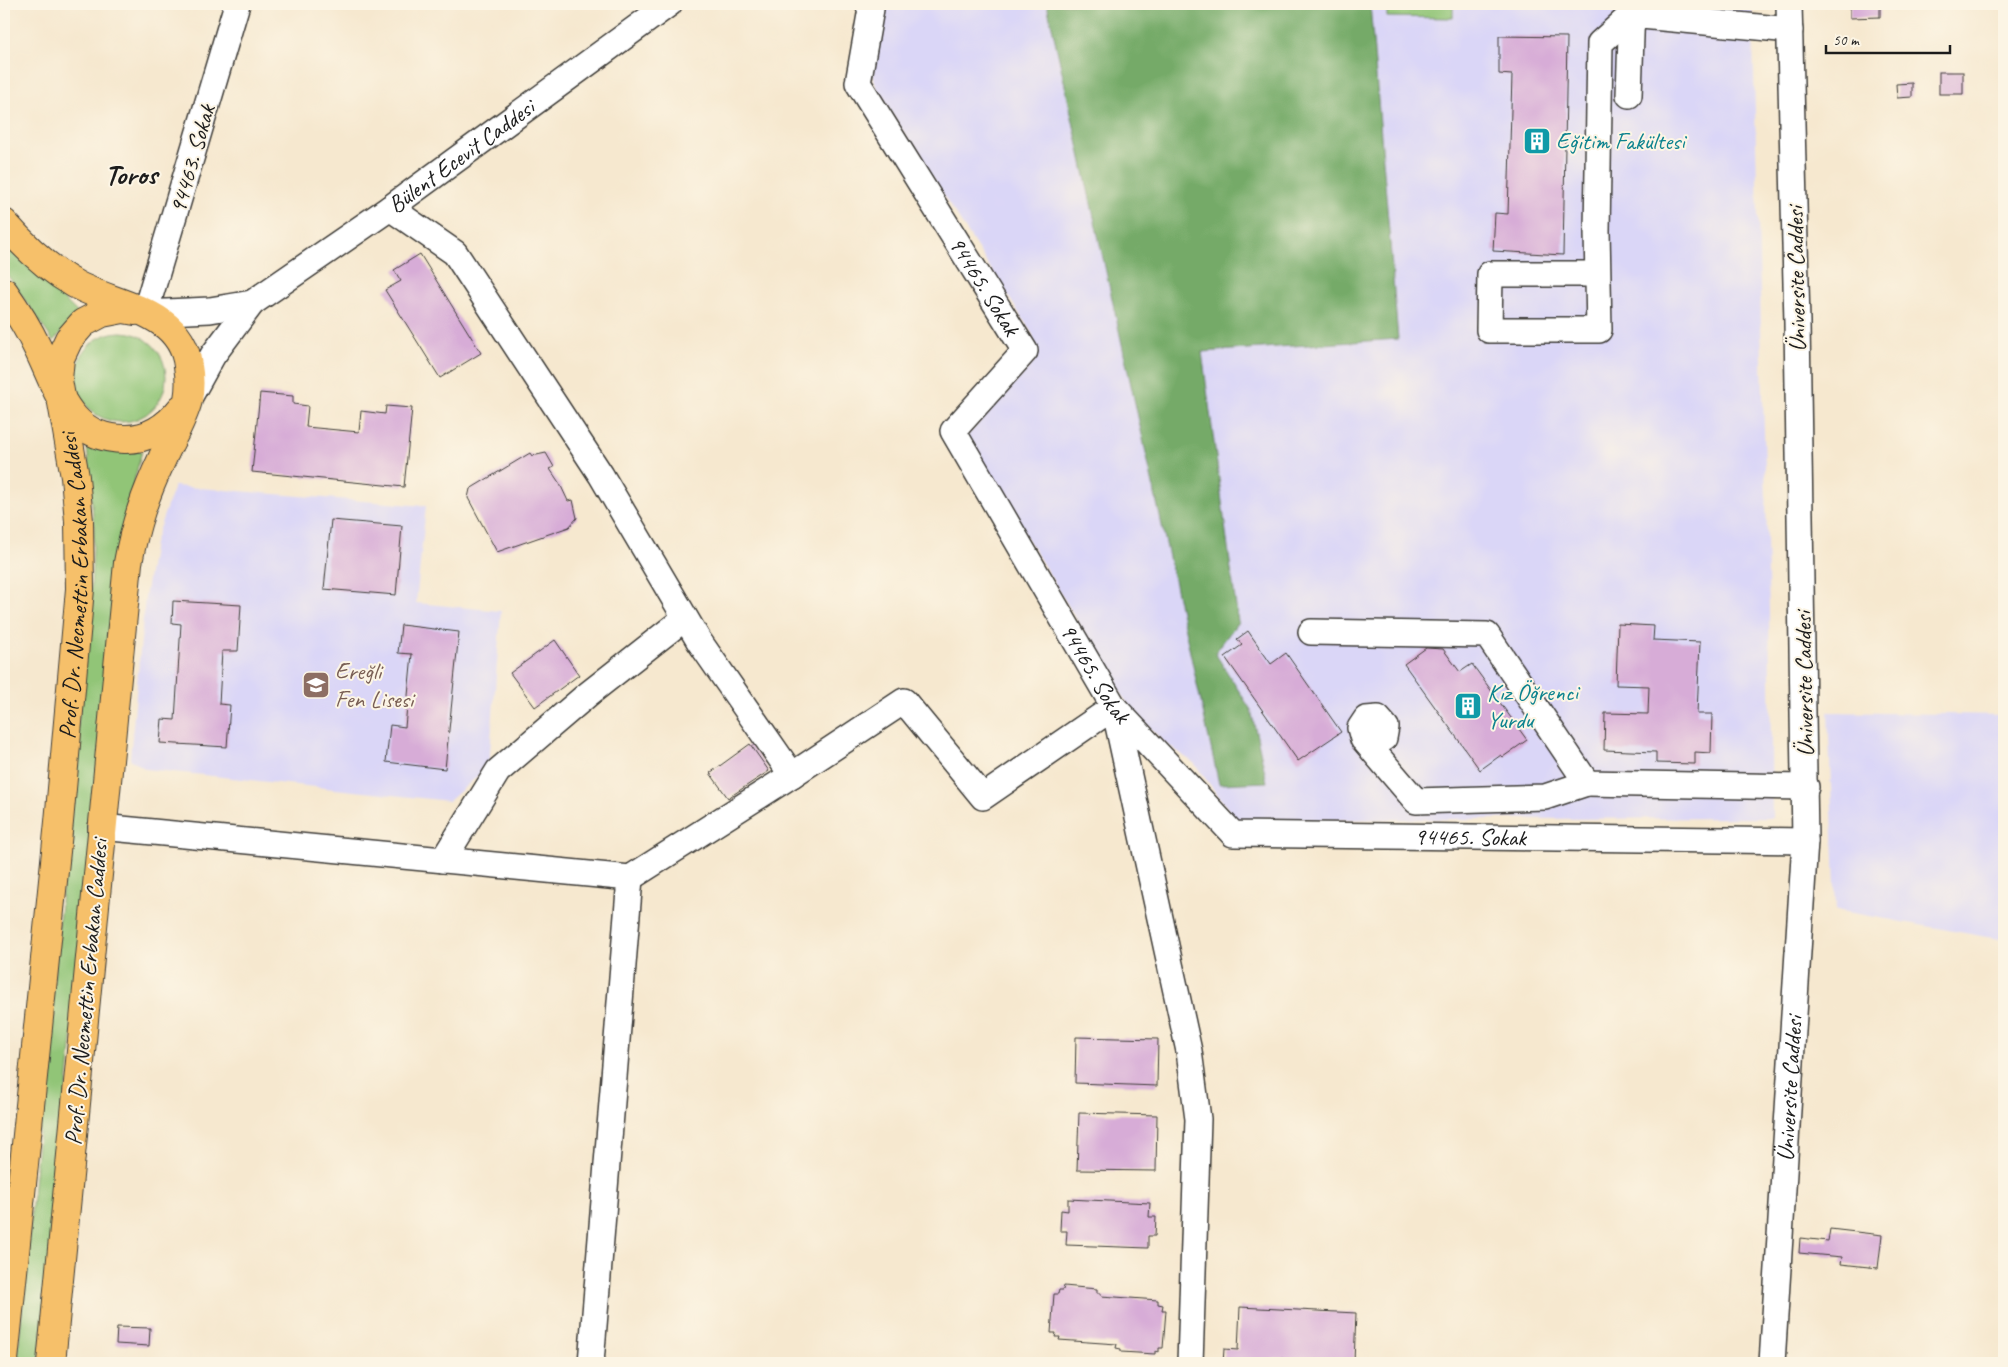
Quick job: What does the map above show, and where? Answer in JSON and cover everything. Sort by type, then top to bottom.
[{"type":"main road","points":[[4,223],[32,254],[76,285],[164,322],[178,338],[187,357],[190,378],[188,400]]},
{"type":"main road","points":[[4,292],[37,347],[62,402]]},
{"type":"main road","points":[[62,402],[58,380],[60,358],[69,339],[83,323],[102,313],[123,309],[146,313]]},
{"type":"main road","name":"Prof. Dr. Necmettin Erbakan Caddesi","points":[[62,402],[76,419],[93,433],[114,440],[136,439],[157,432],[174,418],[188,400]]},
{"type":"main road","name":"Prof. Dr. Necmettin Erbakan Caddesi","points":[[51,1363],[101,827],[128,563],[138,516],[148,488],[188,400]]},
{"type":"main road","name":"Prof. Dr. Necmettin Erbakan Caddesi","points":[[4,1360],[59,822],[80,589],[79,521],[75,477],[62,402]]},
{"type":"street","name":"94463. Sokak","points":[[146,313],[237,4]]},
{"type":"street","name":"Bülent Ecevit Caddesi","points":[[188,400],[214,355],[252,303],[390,208],[669,4]]},
{"type":"street","name":"94465. Sokak","points":[[868,4],[871,9],[858,83],[1026,351],[953,431],[1114,707],[1233,834],[1806,841]]},
{"type":"street","name":"Üniversite Caddesi","points":[[1772,1363],[1806,841],[1789,4]]},
{"type":"street","points":[[1632,9],[1790,30]]},
{"type":"street","points":[[1628,95],[1632,9]]},
{"type":"street","points":[[1597,274],[1490,274],[1489,330],[1599,330],[1597,274],[1600,44],[1632,9]]},
{"type":"street","points":[[390,208],[455,253],[601,475],[699,641],[792,775]]},
{"type":"street","name":"Bülent Ecevit Caddesi","points":[[146,313],[210,310],[252,303]]},
{"type":"street","points":[[443,860],[498,771],[587,696],[685,618]]},
{"type":"street","points":[[1311,632],[1487,635],[1587,783]]},
{"type":"street","points":[[101,827],[630,878],[904,701],[982,797],[1114,707],[1189,1052],[1198,1119],[1190,1363]]},
{"type":"street","points":[[1363,740],[1416,801],[1545,797],[1587,783],[1806,787]]},
{"type":"street","points":[[591,1363],[630,878]]},
{"type":"shaded area","points":[[878,4],[1752,4],[1769,609],[1772,818],[1236,820],[1194,763],[1166,744],[1130,708],[966,437],[1034,362],[1033,335],[877,91],[873,75],[881,9]]},
{"type":"shaded area","name":"Ereğli Fen Lisesi","points":[[174,486],[426,506],[416,603],[501,611],[489,766],[449,801],[146,769],[130,759],[145,598],[154,543]]},
{"type":"shaded area","points":[[1828,712],[2004,715],[2004,940],[1836,910]]},
{"type":"green space","points":[[1047,4],[1370,4],[1398,339],[1202,352],[1238,622],[1215,653],[1251,710],[1267,782],[1219,784]]},
{"type":"green space","points":[[1387,4],[1453,4],[1453,18],[1387,17]]},
{"type":"green space","points":[[4,241],[80,315],[53,341],[4,270]]},
{"type":"green space","points":[[121,332],[138,335],[153,345],[163,360],[166,377],[163,394],[153,409],[138,419],[121,422],[104,419],[89,409],[79,394],[76,377],[79,360],[89,345],[104,335]]},
{"type":"green space","points":[[87,445],[98,448],[142,451],[125,516],[39,1363],[17,1363],[91,589],[94,527]]},
{"type":"building","points":[[1850,4],[1880,4],[1880,17],[1850,18]]},
{"type":"building","name":"Eğitim Fakültesi","points":[[1499,36],[1567,37],[1563,255],[1493,251],[1495,213],[1508,214],[1512,75],[1499,74]]},
{"type":"building","points":[[1939,72],[1963,72],[1963,94],[1939,94]]},
{"type":"building","points":[[1912,83],[1912,97],[1897,98],[1896,84]]},
{"type":"building","points":[[420,254],[481,353],[440,378],[385,290],[401,281],[394,270]]},
{"type":"building","points":[[260,393],[293,396],[293,404],[308,406],[306,427],[359,432],[361,411],[385,414],[386,406],[412,408],[404,487],[252,472]]},
{"type":"building","points":[[530,453],[532,456],[546,453],[554,467],[550,469],[568,501],[573,500],[577,518],[569,527],[497,552],[468,498],[470,489]]},
{"type":"building","points":[[331,520],[402,526],[396,595],[324,589]]},
{"type":"building","points":[[173,601],[241,605],[238,651],[222,651],[219,704],[230,705],[227,747],[160,743],[162,719],[175,720],[181,624],[172,623]]},
{"type":"building","points":[[1618,624],[1654,626],[1653,640],[1700,642],[1697,714],[1712,714],[1711,753],[1695,752],[1695,764],[1656,763],[1656,752],[1604,750],[1605,713],[1648,714],[1649,686],[1616,685]]},
{"type":"building","points":[[401,625],[459,632],[445,769],[386,762],[390,725],[405,727],[412,654],[398,653]]},
{"type":"building","points":[[1248,631],[1271,664],[1286,653],[1341,732],[1298,761],[1225,657],[1242,645],[1237,639]]},
{"type":"building","points":[[555,640],[579,675],[535,707],[510,673]]},
{"type":"building","name":"Kız Öğrenci Yurdu","points":[[1426,648],[1443,649],[1460,672],[1472,664],[1527,740],[1480,770],[1404,664]]},
{"type":"building","points":[[750,744],[769,771],[728,798],[710,773]]},
{"type":"building","points":[[1076,1037],[1158,1039],[1157,1086],[1075,1083]]},
{"type":"building","points":[[1079,1113],[1157,1115],[1156,1171],[1077,1170]]},
{"type":"building","points":[[1068,1199],[1150,1203],[1149,1217],[1156,1217],[1155,1236],[1148,1236],[1148,1248],[1066,1245],[1067,1231],[1060,1231],[1061,1210],[1068,1211]]},
{"type":"building","points":[[1830,1229],[1882,1235],[1878,1268],[1841,1264],[1842,1257],[1799,1253],[1800,1238],[1828,1241]]},
{"type":"building","points":[[1064,1286],[1097,1289],[1097,1293],[1101,1293],[1101,1296],[1158,1300],[1158,1304],[1163,1305],[1162,1310],[1166,1310],[1163,1348],[1159,1348],[1159,1352],[1155,1351],[1155,1354],[1121,1352],[1121,1349],[1116,1348],[1117,1344],[1059,1340],[1060,1337],[1055,1337],[1056,1333],[1051,1333],[1054,1294],[1058,1294],[1059,1290],[1063,1290]]},
{"type":"building","points":[[1240,1307],[1356,1313],[1354,1362],[1274,1358],[1274,1363],[1223,1363],[1224,1349],[1238,1350]]},
{"type":"building","points":[[117,1327],[150,1328],[149,1346],[116,1344]]},
{"type":"place","name":"Eğitim Fakültesi","points":[[1537,141]]},
{"type":"place","name":"Ereğli Fen Lisesi","points":[[316,685]]},
{"type":"place","name":"Kız Öğrenci Yurdu","points":[[1468,706]]},
{"type":"district","name":"Toros","points":[[131,174]]}]
